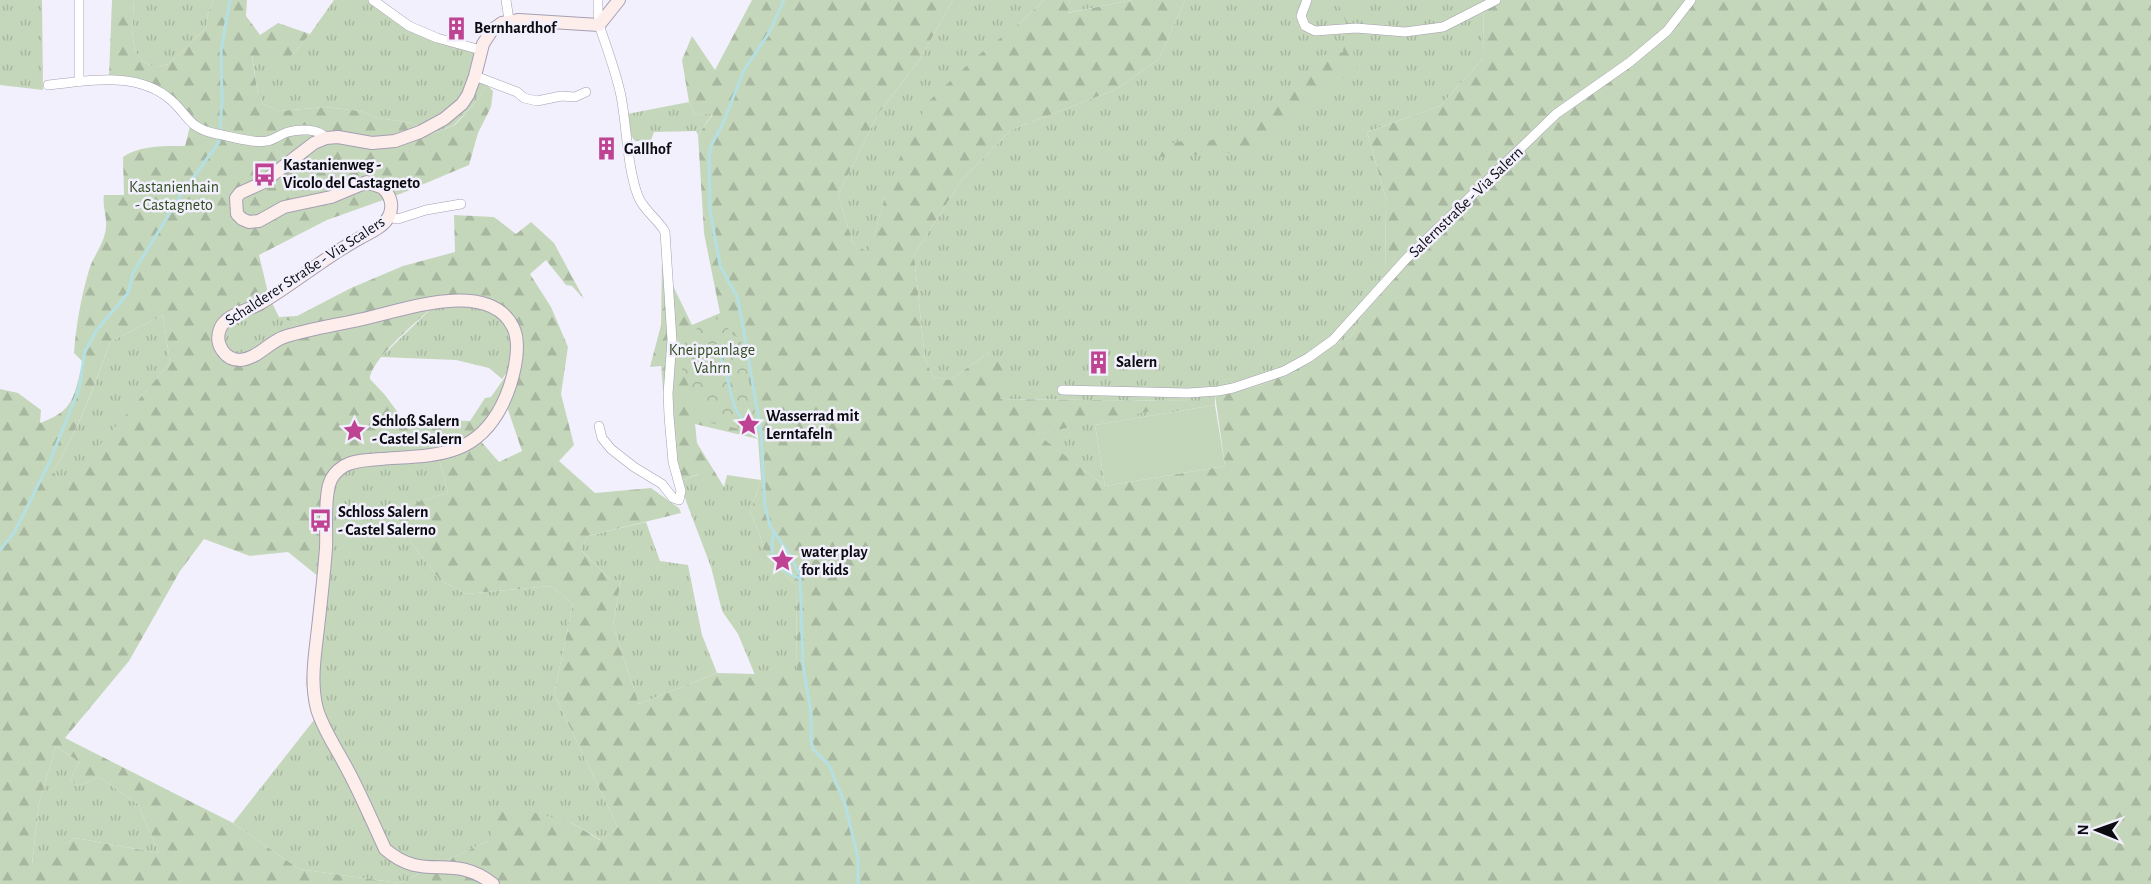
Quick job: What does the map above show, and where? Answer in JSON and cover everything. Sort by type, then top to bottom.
[{"type":"street","points":[[79,0],[79,82]]},
{"type":"street","points":[[373,0],[409,26],[437,38],[481,50]]},
{"type":"street","points":[[506,0],[509,21]]},
{"type":"street","points":[[598,0],[598,16],[621,93],[638,198],[646,210],[659,221],[665,232],[668,253],[667,293],[672,340],[668,394],[669,423],[674,462],[681,491],[680,500],[673,498],[662,484],[634,467],[611,449],[602,438],[599,426]]},
{"type":"street","points":[[601,23],[620,0]]},
{"type":"street","points":[[1307,0],[1301,16],[1305,26],[1315,31],[1356,28],[1405,32],[1443,27],[1496,0]]},
{"type":"street","name":"Salernstraße - Via Salern","points":[[1062,390],[1188,393],[1233,388],[1284,371],[1308,358],[1333,340],[1406,259],[1556,114],[1630,62],[1667,31],[1691,0]]},
{"type":"street","points":[[48,86],[107,79],[145,85],[172,101],[197,128],[266,142],[289,132],[316,130],[322,132],[326,138],[338,137],[372,142],[395,141],[420,132],[454,112],[468,95],[476,76],[481,50],[492,30],[509,21],[601,23]]},
{"type":"street","points":[[476,76],[517,92],[524,98],[537,101],[561,96],[575,97],[586,92]]},
{"type":"street","name":"Schalderer Straße - Via Scalers","points":[[326,138],[314,142],[262,183],[240,193],[236,198],[237,214],[249,222],[259,221],[284,207],[331,196],[367,182],[378,185],[387,192],[391,202],[389,217],[380,226],[327,256],[261,303],[226,320],[218,335],[219,344],[223,353],[241,360],[255,355],[282,337],[437,303],[464,300],[477,301],[497,308],[509,318],[516,333],[518,346],[516,361],[505,401],[492,424],[478,438],[461,448],[438,455],[350,463],[338,470],[330,481],[327,495],[326,544],[313,688],[322,722],[346,765],[392,860],[419,876],[464,871],[482,876],[493,884]]},
{"type":"street","points":[[389,217],[398,219],[426,210],[461,204]]},
{"type":"green space","points":[[0,0],[42,0],[43,90],[0,85]]},
{"type":"green space","name":"Kastanienhain - Castagneto","points":[[112,0],[134,0],[132,31],[135,52],[144,62],[154,67],[169,64],[206,28],[213,0],[247,0],[246,16],[260,35],[278,23],[310,34],[291,56],[252,56],[257,89],[263,104],[280,111],[325,107],[360,111],[378,118],[412,123],[418,126],[426,136],[455,125],[487,85],[493,91],[491,107],[478,133],[469,165],[400,194],[327,220],[259,255],[269,297],[234,315],[218,335],[235,359],[297,333],[298,324],[279,317],[297,316],[351,288],[403,266],[455,252],[454,215],[494,217],[516,234],[531,222],[554,243],[584,299],[572,286],[566,285],[546,260],[530,274],[551,307],[568,347],[561,394],[574,445],[559,461],[595,493],[651,488],[679,508],[681,513],[588,536],[580,549],[611,580],[621,580],[613,625],[639,704],[717,673],[797,675],[796,585],[763,548],[750,512],[761,480],[758,439],[695,424],[697,443],[724,487],[710,490],[698,474],[681,481],[667,434],[661,366],[650,367],[661,325],[662,263],[692,325],[720,313],[704,233],[698,135],[713,114],[695,115],[689,102],[682,60],[692,36],[715,70],[752,0],[953,0],[920,59],[878,114],[838,195],[853,243],[869,253],[885,197],[905,144],[930,100],[976,57],[1020,23],[1044,0],[1070,0],[1068,13],[1132,0],[1185,0],[1159,59],[1117,89],[1011,130],[961,181],[914,255],[925,359],[933,377],[950,380],[990,352],[1009,370],[1000,399],[1200,401],[1037,434],[1105,486],[1225,466],[1215,395],[1263,385],[1351,336],[1385,277],[1386,199],[1367,132],[1440,106],[1483,59],[1484,0],[2151,0],[2151,884],[0,884],[0,389],[18,393],[41,410],[40,423],[52,418],[67,407],[74,393],[83,362],[74,353],[76,332],[89,270],[105,233],[104,195],[124,195],[123,157],[145,148],[185,146],[191,122],[174,99],[109,76]],"holes":[[[437,303],[497,308],[518,346],[516,361],[491,397],[485,398],[470,421],[402,418],[370,379],[378,361]],[[163,315],[170,363],[65,486],[53,472],[78,424],[110,342]],[[505,401],[522,451],[499,462],[478,438]],[[438,455],[448,493],[394,509],[410,541],[440,580],[466,594],[551,586],[573,604],[554,694],[618,827],[600,840],[570,822],[501,804],[488,841],[399,883],[299,869],[233,823],[65,738],[129,661],[180,571],[204,539],[250,556],[288,552],[319,577],[334,475],[371,460]],[[56,746],[79,762],[70,781],[78,786],[99,777],[138,804],[159,853],[75,838],[32,864],[39,803]]]},
{"type":"green space","points":[[134,0],[213,0],[206,28],[169,64],[154,67],[144,62],[135,52],[132,31]]},
{"type":"green space","points":[[334,0],[373,0],[409,26],[481,50],[476,76],[487,85],[474,104],[454,125],[426,136],[418,126],[412,123],[378,118],[360,111],[325,107],[280,111],[263,104],[257,89],[252,55],[291,56]]},
{"type":"green space","points":[[953,0],[1044,0],[1020,23],[885,197],[869,254],[853,243],[838,195],[878,114],[920,59]]},
{"type":"green space","points":[[1070,0],[1132,0],[1067,13]]},
{"type":"green space","points":[[1185,0],[1484,0],[1483,59],[1440,106],[1367,132],[1386,199],[1385,277],[1351,336],[1263,385],[1215,395],[1215,405],[1095,425],[1105,486],[1036,434],[1196,401],[1000,399],[990,352],[950,380],[933,377],[925,359],[914,255],[961,181],[1011,130],[1117,89],[1159,59]]},
{"type":"green space","points":[[1338,0],[1352,0],[1352,48],[1358,67],[1244,152],[1157,157],[1157,148],[1185,140],[1200,142],[1243,135],[1244,128],[1294,92],[1319,56],[1343,52],[1346,22]]},
{"type":"green space","points":[[689,102],[695,115],[713,113],[698,135],[696,131],[654,132],[651,140],[635,141],[631,136],[627,114]]},
{"type":"green space","points":[[269,297],[279,317],[298,324],[297,334],[248,359],[223,353],[221,326]]},
{"type":"green space","points":[[464,300],[509,318],[516,361],[502,379],[489,368],[456,360],[381,357],[437,303]]},
{"type":"green space","name":"Kneippanlage Vahrn","points":[[724,314],[729,332],[741,340],[759,433],[711,423],[694,397],[683,371],[678,351],[700,325]]},
{"type":"green space","points":[[163,315],[170,363],[65,487],[53,472],[85,409],[110,342]]},
{"type":"green space","points":[[1215,405],[1225,466],[1105,486],[1095,425]]},
{"type":"green space","points":[[438,455],[448,493],[395,509],[410,541],[440,580],[466,594],[551,586],[573,604],[554,694],[618,827],[601,840],[570,822],[488,841],[399,883],[299,869],[233,823],[314,720],[306,683],[323,533],[338,470]]},
{"type":"green space","points":[[699,474],[724,487],[727,475],[761,480],[750,512],[763,548],[796,585],[797,675],[755,675],[738,634],[722,611],[711,567],[686,501],[681,481]]},
{"type":"green space","points":[[646,522],[660,561],[688,565],[702,635],[717,673],[639,704],[613,625],[621,580],[611,580],[580,549],[588,536]]},
{"type":"green space","points":[[56,746],[79,762],[70,781],[78,786],[99,777],[138,804],[159,853],[75,838],[32,865],[39,803]]},
{"type":"waterway","points":[[0,550],[14,533],[49,463],[79,389],[85,351],[96,331],[128,293],[133,273],[182,193],[219,142],[222,101],[221,51],[230,0]]},
{"type":"waterway","points":[[784,0],[769,33],[744,70],[724,121],[711,146],[709,156],[710,211],[720,265],[738,299],[761,431],[765,506],[770,526],[790,555],[800,575],[803,665],[811,713],[813,749],[829,765],[845,804],[858,858],[858,884]]},
{"type":"waterway","points":[[721,348],[723,346],[734,354],[745,345]]},
{"type":"waterway","points":[[721,360],[736,410],[749,425],[761,431]]},
{"type":"waterway","points":[[774,532],[772,549],[775,561],[785,571],[800,579]]},
{"type":"place","name":"Bernhardhof","points":[[456,28]]},
{"type":"place","name":"Gallhof","points":[[606,149]]},
{"type":"place","name":"Kastanienweg - Vicolo del Castagneto","points":[[265,174]]},
{"type":"place","name":"Salern","points":[[1098,362]]},
{"type":"place","name":"Wasserrad mit Lerntafeln","points":[[748,425]]},
{"type":"place","name":"Schloß Salern - Castel Salern","points":[[354,430]]},
{"type":"place","name":"Schloss Salern - Castel Salerno","points":[[320,521]]},
{"type":"place","name":"water play for kids","points":[[783,561]]}]
